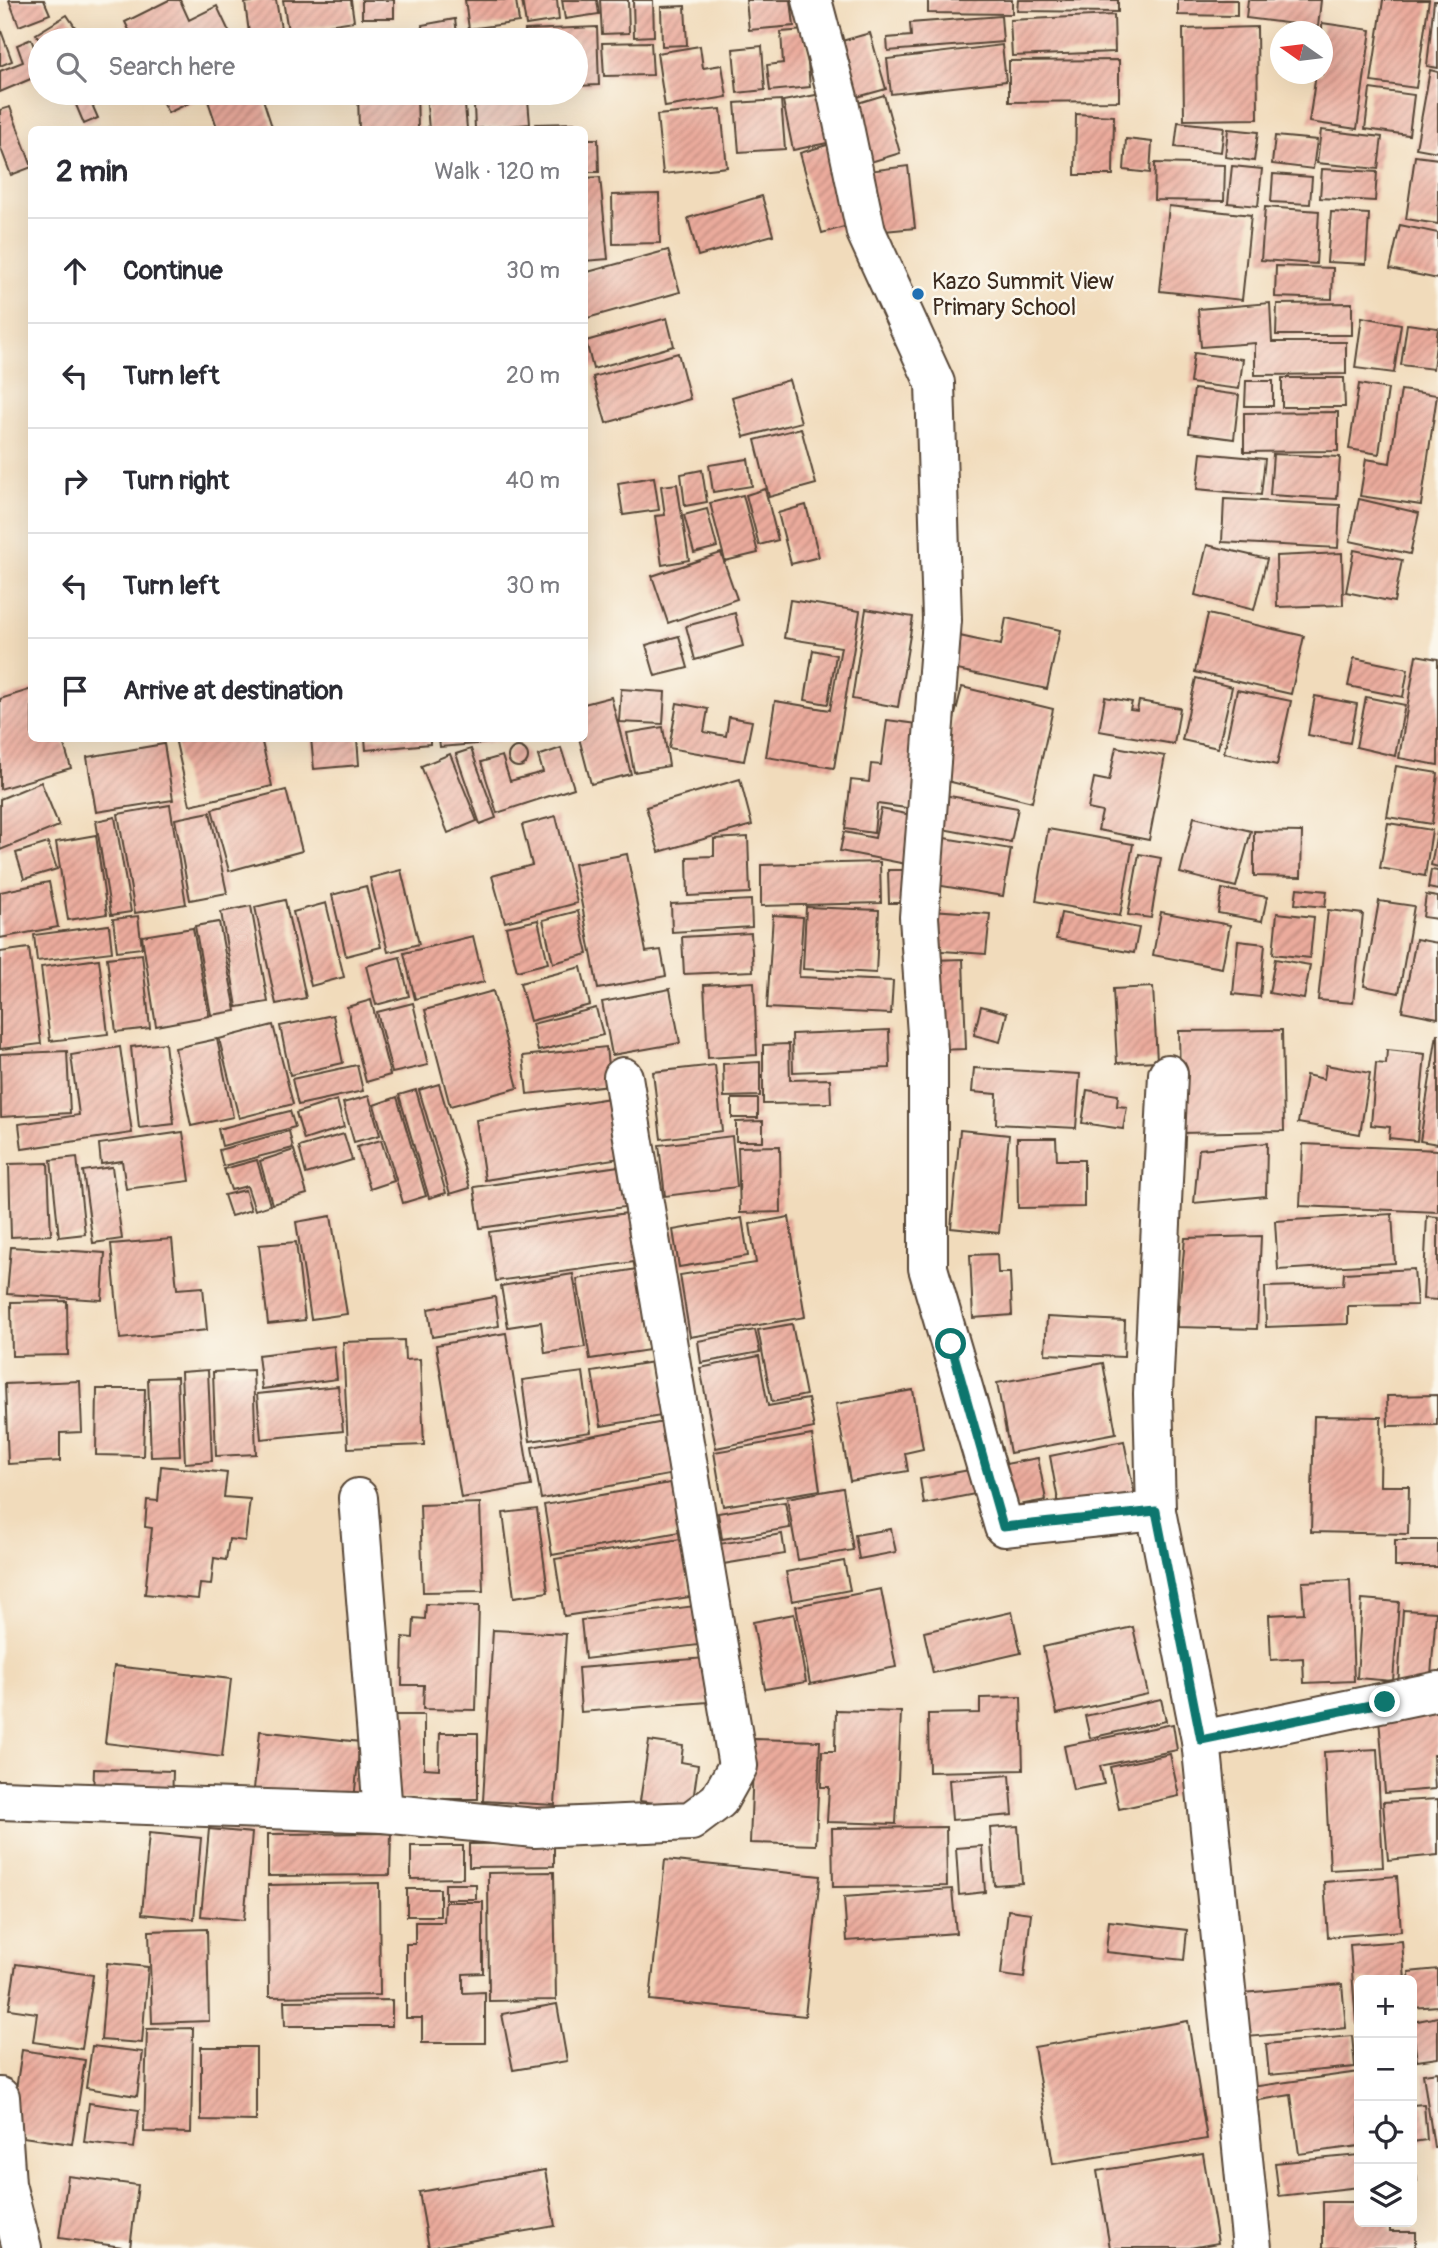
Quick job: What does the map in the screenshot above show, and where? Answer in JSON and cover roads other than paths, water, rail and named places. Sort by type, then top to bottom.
[{"type":"street","points":[[812,0],[838,98],[866,232],[935,383],[942,620],[919,917],[928,1049],[928,1268],[1003,1527],[1156,1511]]},
{"type":"street","points":[[1168,1074],[1153,1394],[1156,1511],[1201,1740],[1252,2248]]},
{"type":"street","points":[[0,1800],[383,1812],[536,1828],[691,1821],[719,1800],[738,1766],[623,1077]]},
{"type":"street","points":[[358,1498],[383,1812]]},
{"type":"street","points":[[1201,1740],[1438,1691]]},
{"type":"street","points":[[0,2097],[6,2184],[22,2248]]},
{"type":"place","name":"Kazo Summit View Primary School","points":[[918,294]]}]
